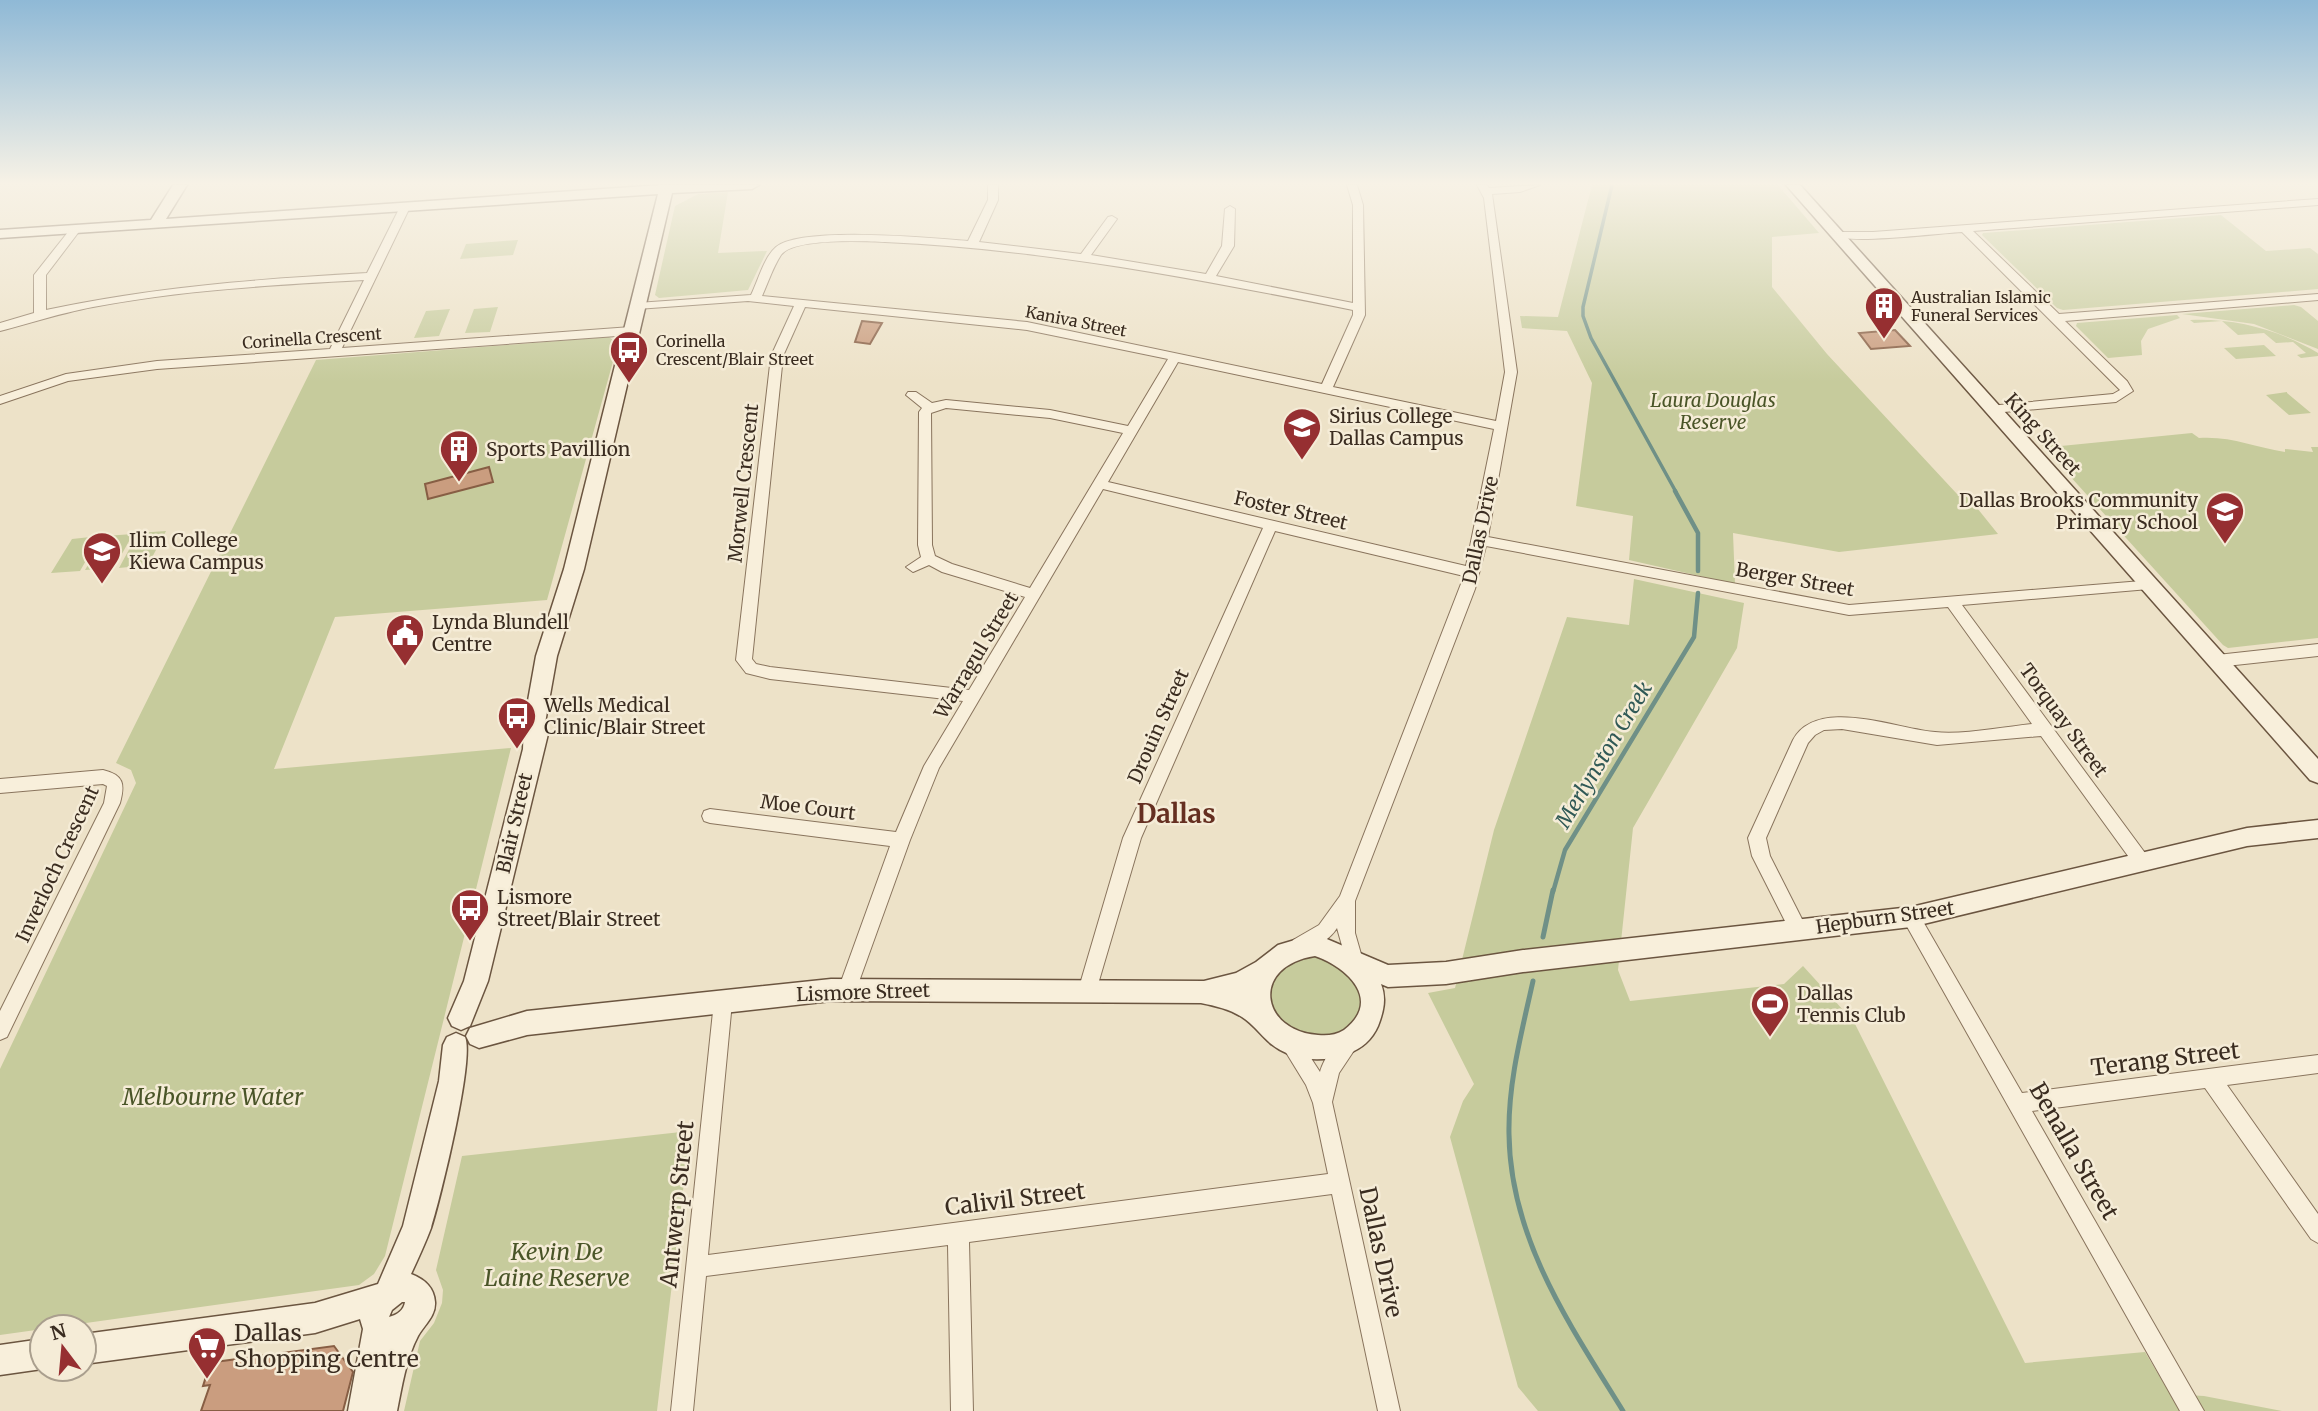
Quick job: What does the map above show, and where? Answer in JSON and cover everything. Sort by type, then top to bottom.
[{"type":"street","points":[[40,314],[40,275],[59,251]]},
{"type":"street","points":[[334,353],[383,251]]},
{"type":"street","name":"Blair Street","points":[[363,1411],[373,1367],[417,1227],[452,1081],[471,1030],[476,981],[532,747],[548,703],[572,600],[574,569],[651,251]]},
{"type":"street","points":[[755,299],[777,251]]},
{"type":"street","points":[[1031,251],[1209,278],[1359,308]]},
{"type":"street","points":[[1084,257],[1089,251]]},
{"type":"street","points":[[1209,278],[1225,251]]},
{"type":"street","points":[[1326,389],[1356,321],[1359,308],[1358,251]]},
{"type":"street","name":"Dallas Drive","points":[[1297,946],[1325,931],[1347,900],[1473,573],[1511,379],[1511,363],[1494,251]]},
{"type":"street","name":"King Street","points":[[1851,251],[2318,774]]},
{"type":"street","points":[[1987,251],[2123,384],[2126,393],[2116,398],[1993,409]]},
{"type":"street","points":[[0,327],[40,314],[177,289],[371,276]]},
{"type":"street","points":[[2056,318],[2318,296]]},
{"type":"street","points":[[2301,298],[2318,312]]},
{"type":"street","name":"Kaniva Street","points":[[638,306],[755,299],[1032,327],[1502,426]]},
{"type":"street","name":"Morwell Crescent","points":[[801,304],[777,356],[743,653],[745,675],[974,696]]},
{"type":"street","name":"Corinella Crescent","points":[[0,400],[57,381],[179,363],[631,331]]},
{"type":"street","name":"Warragul Street","points":[[847,990],[901,840],[932,766],[1175,356]]},
{"type":"street","points":[[912,396],[930,407],[946,404],[1050,414],[1130,430]]},
{"type":"street","points":[[930,407],[924,416],[925,545],[929,559],[947,568],[1034,594]]},
{"type":"street","name":"Foster Street","points":[[1099,484],[1473,573]]},
{"type":"street","name":"Drouin Street","points":[[1087,991],[1132,838],[1271,525]]},
{"type":"street","name":"Berger Street","points":[[1480,540],[1849,610],[2149,584]]},
{"type":"street","points":[[913,567],[929,559]]},
{"type":"street","name":"Torquay Street","points":[[1952,602],[2143,862]]},
{"type":"street","points":[[2217,660],[2318,650]]},
{"type":"street","points":[[1798,929],[1761,856],[1757,838],[1801,740],[1812,728],[1827,723],[1842,723],[1937,739],[2045,729]]},
{"type":"street","name":"Inverloch Crescent","points":[[0,786],[103,777],[111,779],[116,785],[112,803],[0,1031]]},
{"type":"street","name":"Moe Court","points":[[710,816],[901,840]]},
{"type":"street","name":"Hepburn Street","points":[[1356,963],[1374,972],[1402,977],[1911,916],[2248,837],[2318,829]]},
{"type":"street","name":"Dallas Drive","points":[[1347,900],[1346,933],[1356,963]]},
{"type":"street","name":"Benalla Street","points":[[1911,916],[2193,1411]]},
{"type":"street","points":[[1297,946],[1332,948],[1356,963],[1371,987],[1371,1011],[1361,1032],[1352,1039],[1331,1048],[1312,1049],[1279,1035],[1266,1020],[1260,1008],[1258,992],[1265,970],[1282,952],[1297,946]]},
{"type":"street","name":"Lismore Street","points":[[1201,992],[1230,987],[1265,970]]},
{"type":"street","name":"Hepburn Street","points":[[1371,1011],[1394,989],[1446,973]]},
{"type":"street","name":"Lismore Street","points":[[471,1030],[847,990],[1201,992],[1228,996],[1248,1005],[1266,1020]]},
{"type":"street","name":"Antwerp Street","points":[[682,1411],[723,1002]]},
{"type":"street","name":"Dallas Drive","points":[[1323,1103],[1329,1069],[1352,1039]]},
{"type":"street","name":"Dallas Drive","points":[[1289,1040],[1310,1072],[1323,1103],[1389,1411]]},
{"type":"street","name":"Terang Street","points":[[2018,1104],[2318,1064]]},
{"type":"street","points":[[2210,1078],[2318,1232]]},
{"type":"street","name":"Calivil Street","points":[[696,1267],[1340,1183]]},
{"type":"street","points":[[958,1233],[962,1411]]},
{"type":"street","name":"Blair Street","points":[[382,1411],[388,1377],[391,1309]]},
{"type":"street","points":[[98,1347],[391,1309]]},
{"type":"street","points":[[0,1360],[28,1356]]},
{"type":"green space","points":[[463,251],[514,251],[513,255],[460,259]]},
{"type":"green space","points":[[665,251],[767,251],[748,290],[659,298],[655,295]]},
{"type":"green space","name":"Laura Douglas Reserve","points":[[1575,251],[1772,251],[1772,287],[1827,354],[1957,494],[1965,493],[1998,534],[1839,552],[1733,533],[1735,584],[1629,560],[1633,516],[1576,506],[1592,383],[1567,331],[1522,328],[1520,316],[1558,317]]},
{"type":"green space","points":[[1998,251],[2314,251],[2318,254],[2318,289],[2063,310],[2057,308]]},
{"type":"green space","points":[[2294,305],[2301,307],[2318,321],[2318,349],[2254,324],[2182,314]]},
{"type":"green space","points":[[498,307],[490,332],[465,333],[474,309]]},
{"type":"green space","points":[[450,309],[439,336],[414,338],[426,311]]},
{"type":"green space","points":[[2177,315],[2180,318],[2148,329],[2141,341],[2142,355],[2108,358],[2076,326],[2077,323]]},
{"type":"green space","points":[[2190,320],[2224,321],[2257,327],[2303,345],[2318,353],[2318,356],[2301,358],[2297,355],[2306,353],[2293,342],[2276,343],[2264,333],[2238,335],[2222,321],[2194,323]]},
{"type":"green space","name":"Melbourne Water","points":[[609,337],[616,342],[617,347],[547,600],[335,617],[274,769],[511,748],[385,1256],[374,1274],[359,1285],[98,1321],[98,1313],[28,1313],[28,1331],[0,1335],[0,1069],[136,783],[131,770],[116,763],[316,360]]},
{"type":"green space","points":[[2264,345],[2276,356],[2236,359],[2224,348]]},
{"type":"green space","points":[[2287,392],[2311,413],[2289,415],[2266,395]]},
{"type":"green space","points":[[2192,433],[2199,438],[2232,440],[2285,452],[2285,449],[2313,452],[2311,447],[2318,447],[2318,638],[2228,648],[2223,645],[2039,442],[2055,440],[2061,446]]},
{"type":"green space","points":[[166,531],[148,565],[119,568],[138,533]]},
{"type":"green space","points":[[133,534],[114,568],[85,570],[105,536]]},
{"type":"green space","points":[[100,536],[80,571],[51,573],[72,539]]},
{"type":"green space","points":[[1634,579],[1744,603],[1737,648],[1633,828],[1618,970],[1630,1001],[1784,984],[1803,966],[1854,1022],[2025,1363],[2145,1352],[2170,1394],[2204,1396],[2282,1411],[1538,1411],[1518,1387],[1450,1137],[1463,1101],[1474,1084],[1428,993],[1455,988],[1494,830],[1567,617],[1629,625]]},
{"type":"green space","points":[[1309,951],[1352,966],[1367,1007],[1337,1040],[1285,1032],[1266,1004],[1270,973]]},
{"type":"green space","name":"Kevin De Laine Reserve","points":[[690,1131],[657,1411],[404,1411],[420,1341],[434,1323],[442,1303],[443,1290],[436,1270],[462,1156]]},
{"type":"building","points":[[862,321],[882,323],[870,344],[855,342]]},
{"type":"building","name":"Australian Islamic Funeral Services","points":[[1895,330],[1910,346],[1871,349],[1859,333]]},
{"type":"building","name":"Sports Pavillion","points":[[489,467],[493,482],[428,499],[425,484]]},
{"type":"building","points":[[334,1346],[353,1372],[343,1411],[201,1411],[210,1385],[203,1386],[209,1367],[213,1367],[215,1362]]},
{"type":"waterway","name":"Merlynston Creek","points":[[1596,251],[1583,316],[1591,338],[1676,492]]},
{"type":"waterway","name":"Merlynston Creek","points":[[1675,491],[1698,533],[1698,571]]},
{"type":"waterway","name":"Merlynston Creek","points":[[1553,892],[1565,850],[1694,637],[1698,593]]},
{"type":"waterway","name":"Merlynston Creek","points":[[1543,937],[1553,890]]},
{"type":"waterway","name":"Merlynston Creek","points":[[1533,981],[1516,1057],[1511,1095],[1509,1134],[1512,1173],[1520,1209],[1546,1280],[1623,1411]]},
{"type":"place","name":"Australian Islamic Funeral Services","points":[[1884,340]]},
{"type":"place","name":"Corinella Crescent/Blair Street","points":[[629,384]]},
{"type":"place","name":"Sirius College Dallas Campus","points":[[1302,461]]},
{"type":"place","name":"Sports Pavillion","points":[[459,483]]},
{"type":"place","name":"Dallas Brooks Community Primary School","points":[[2225,545]]},
{"type":"place","name":"Ilim College Kiewa Campus","points":[[102,585]]},
{"type":"place","name":"Lynda Blundell Centre","points":[[405,667]]},
{"type":"place","name":"Wells Medical Clinic/Blair Street","points":[[517,750]]},
{"type":"place","name":"Lismore Street/Blair Street","points":[[470,942]]},
{"type":"place","name":"Dallas Tennis Club","points":[[1770,1038]]},
{"type":"place","name":"Dallas Shopping Centre","points":[[207,1380]]},
{"type":"district","name":"Dallas","points":[[1176,814]]}]
